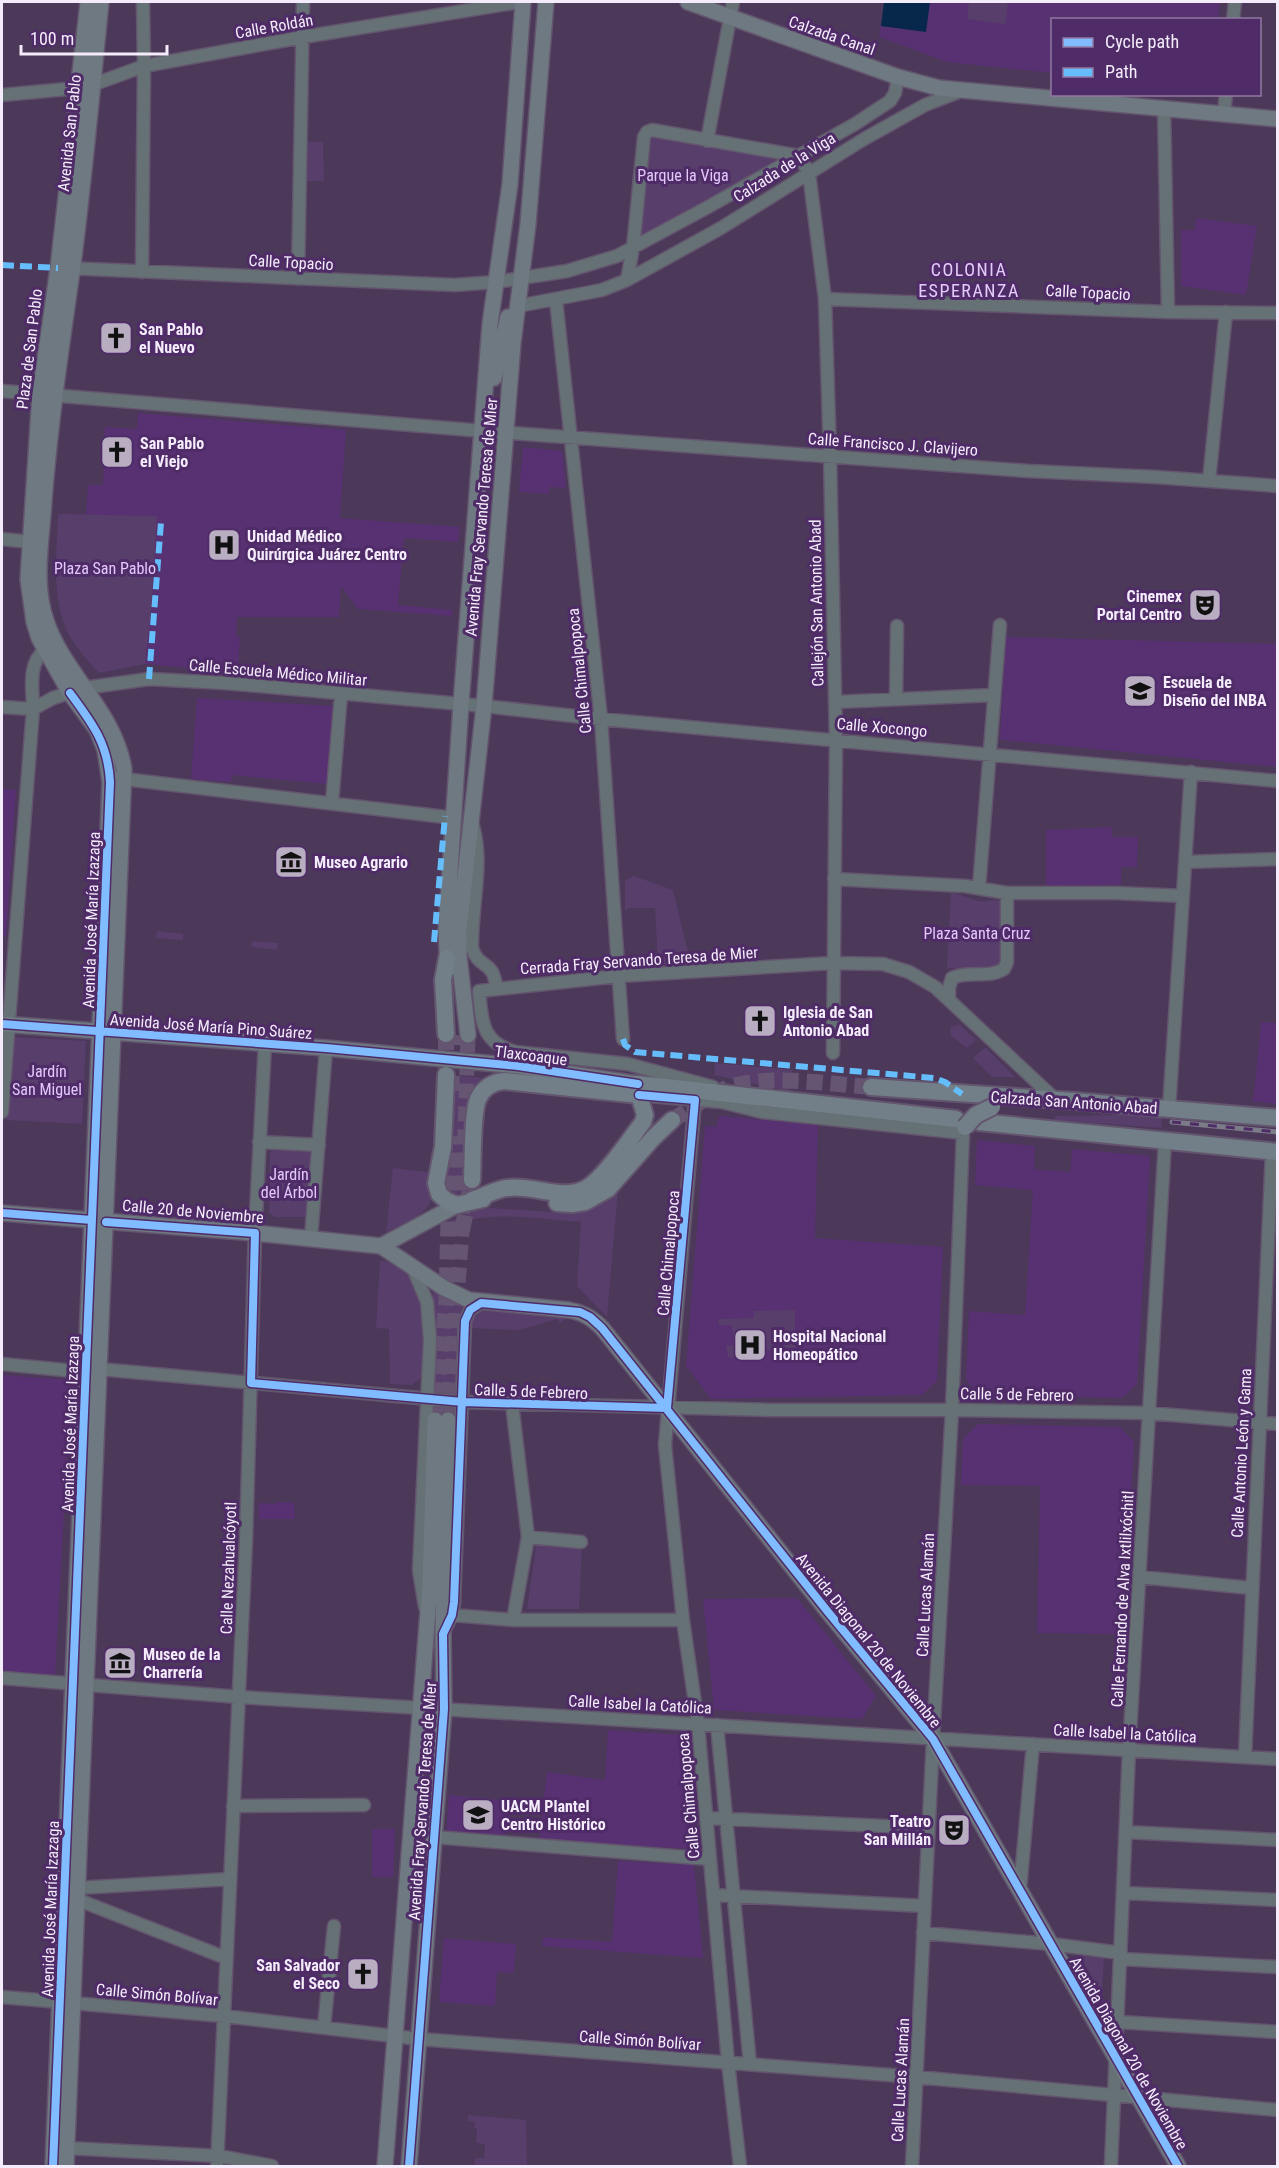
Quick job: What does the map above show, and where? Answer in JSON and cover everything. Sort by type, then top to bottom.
[{"type":"highway","points":[[447,958],[443,980],[456,1035]]},
{"type":"highway","points":[[446,1075],[443,1147],[436,1182],[440,1194],[447,1201],[465,1203],[492,1198],[572,1204],[585,1202],[608,1189],[672,1120]]},
{"type":"highway","name":"Calzada San Antonio Abad","points":[[472,1180],[478,1099],[487,1087],[504,1081],[608,1092],[639,1089],[736,1094],[966,1125],[1275,1152]]},
{"type":"highway","name":"Calzada San Antonio Abad","points":[[871,1087],[1278,1118]]},
{"type":"highway","points":[[465,1203],[507,1188],[561,1193],[586,1189],[597,1180],[643,1122],[645,1115],[639,1089]]},
{"type":"highway","points":[[966,1125],[976,1115],[992,1107],[1049,1110],[1058,1109],[1074,1101]]},
{"type":"main road","name":"Plaza de San Pablo","points":[[77,690],[45,650],[34,622],[28,591],[35,457],[47,395],[65,268],[85,86],[88,2]]},
{"type":"main road","name":"Avenida San Pablo","points":[[85,86],[101,2]]},
{"type":"main road","name":"Avenida Fray Servando Teresa de Mier","points":[[447,958],[446,931],[461,704],[490,324],[510,184],[521,2]]},
{"type":"main road","name":"Avenida Fray Servando Teresa de Mier","points":[[456,1035],[459,930],[484,706],[513,343],[522,278],[546,2]]},
{"type":"main road","name":"Calzada Canal","points":[[688,2],[897,77]]},
{"type":"main road","name":"Calzada de la Viga","points":[[897,77],[920,84],[962,91],[1278,118]]},
{"type":"main road","points":[[483,431],[507,319],[509,312],[518,306]]},
{"type":"main road","name":"Plaza de San Pablo","points":[[47,395],[49,427],[40,563],[42,603],[54,642],[77,690]]},
{"type":"main road","points":[[35,457],[49,427]]},
{"type":"main road","name":"Avenida José María Izazaga","points":[[66,2166],[66,2003],[92,1370],[107,1031],[124,779],[122,757],[114,733],[77,690]]},
{"type":"main road","name":"Avenida José María Izazaga","points":[[77,690],[97,730],[110,771],[107,1031]]},
{"type":"main road","name":"Avenida José María Pino Suárez","points":[[5,1024],[419,1057]]},
{"type":"main road","name":"Tlaxcoaque","points":[[419,1057],[518,1066],[639,1089]]},
{"type":"main road","points":[[381,1246],[465,1203]]},
{"type":"main road","name":"Calle 20 de Noviembre","points":[[2,1213],[255,1233],[381,1246]]},
{"type":"main road","name":"Avenida Diagonal 20 de Noviembre","points":[[381,1246],[459,1296],[481,1303],[580,1312],[590,1317],[602,1328],[933,1739],[1178,2166]]},
{"type":"main road","name":"Avenida Fray Servando Teresa de Mier","points":[[385,2166],[441,1420],[444,1709],[409,2166]]},
{"type":"main road","name":"Avenida José María Izazaga","points":[[53,2166],[77,1894],[80,1684]]},
{"type":"street","points":[[142,2],[144,66],[142,272]]},
{"type":"street","points":[[298,279],[303,2]]},
{"type":"street","name":"Calle Roldán","points":[[2,95],[85,86],[144,66],[303,37],[521,2]]},
{"type":"street","points":[[706,141],[733,2]]},
{"type":"street","points":[[1233,18],[1235,2]]},
{"type":"street","name":"Calzada de la Viga","points":[[522,278],[567,271],[598,263],[633,248],[799,156],[890,101],[895,93],[897,77]]},
{"type":"street","name":"Calzada de la Viga","points":[[518,306],[602,290],[627,280],[721,228],[864,139],[925,105],[962,91]]},
{"type":"street","points":[[1224,113],[1226,96]]},
{"type":"street","points":[[1164,108],[1168,312]]},
{"type":"street","name":"Calzada de la Viga","points":[[627,280],[633,248],[645,134],[652,130],[799,156]]},
{"type":"street","name":"Callejón San Antonio Abad","points":[[799,156],[809,173],[825,299],[836,740],[832,1053]]},
{"type":"street","name":"Calle Topacio","points":[[65,268],[455,285],[522,278]]},
{"type":"street","name":"Calle Topacio","points":[[825,299],[1168,312],[1278,313]]},
{"type":"street","name":"Calle Chimalpopoca","points":[[556,300],[601,719],[623,1040]]},
{"type":"street","points":[[1209,481],[1226,312]]},
{"type":"street","name":"Calle Francisco J. Clavijero","points":[[2,391],[483,431],[1028,471],[1278,486]]},
{"type":"street","points":[[2,539],[30,542]]},
{"type":"street","points":[[979,888],[1000,625]]},
{"type":"street","points":[[896,699],[897,626]]},
{"type":"street","points":[[2,1112],[5,1024],[33,709],[34,662],[45,650]]},
{"type":"street","name":"Calle Escuela Médico Militar","points":[[33,709],[53,698],[77,690],[149,679],[484,706]]},
{"type":"street","points":[[332,803],[341,694]]},
{"type":"street","points":[[835,702],[994,695]]},
{"type":"street","name":"Calle Xocongo","points":[[484,706],[601,719],[1278,781]]},
{"type":"street","points":[[2,707],[33,709]]},
{"type":"street","points":[[1169,1109],[1191,772]]},
{"type":"street","points":[[124,779],[454,818]]},
{"type":"street","points":[[471,818],[477,855],[472,948],[478,959],[490,967],[495,975],[496,988],[479,991],[482,1023],[490,1038],[502,1048],[515,1052],[628,1064],[679,1076],[736,1094]]},
{"type":"street","points":[[1185,862],[1278,859]]},
{"type":"street","points":[[834,879],[979,888],[1007,892],[1183,896]]},
{"type":"street","points":[[949,1000],[952,978],[962,974],[997,974],[1005,969],[1007,962],[1007,892]]},
{"type":"street","name":"Cerrada Fray Servando Teresa de Mier","points":[[496,988],[619,976],[833,963],[867,962],[897,967],[921,978],[949,1000],[1056,1100]]},
{"type":"street","name":"Calle Nezahualcóyotl","points":[[218,2161],[239,1697],[255,1233],[265,1043]]},
{"type":"street","points":[[311,1238],[326,1048]]},
{"type":"street","points":[[639,1089],[695,1100],[722,1102],[762,1112],[966,1125]]},
{"type":"street","name":"Calle Chimalpopoca","points":[[695,1100],[665,1445],[683,1620],[698,1724],[728,2062],[740,2166]]},
{"type":"street","name":"Calle Lucas Alamán","points":[[912,2166],[966,1125]]},
{"type":"street","name":"Calle Fernando de Alva Ixtlilxóchitl","points":[[1112,2166],[1129,1750],[1165,1141]]},
{"type":"street","points":[[259,1142],[319,1145]]},
{"type":"street","name":"Calle Antonio León y Gama","points":[[1245,1757],[1259,1422],[1275,1152]]},
{"type":"street","name":"Avenida Fray Servando Teresa de Mier","points":[[412,1265],[427,1302],[430,1340],[419,1570],[420,1586],[427,1614]]},
{"type":"street","name":"Avenida Fray Servando Teresa de Mier","points":[[443,1634],[452,1615],[465,1321],[470,1310],[481,1303]]},
{"type":"street","name":"Calle 5 de Febrero","points":[[2,1364],[463,1402],[667,1408],[1149,1413],[1278,1424]]},
{"type":"street","points":[[512,1404],[528,1537],[513,1620]]},
{"type":"street","points":[[528,1537],[581,1542]]},
{"type":"street","points":[[1140,1577],[1251,1588]]},
{"type":"street","points":[[452,1615],[513,1620],[683,1620]]},
{"type":"street","name":"Calle Isabel la Católica","points":[[2,1677],[239,1697],[1278,1759]]},
{"type":"street","points":[[717,1725],[750,2064]]},
{"type":"street","points":[[1020,1889],[1033,1744]]},
{"type":"street","points":[[233,1806],[364,1805]]},
{"type":"street","points":[[706,1818],[928,1828]]},
{"type":"street","points":[[1126,1833],[1278,1840]]},
{"type":"street","points":[[434,1837],[710,1858]]},
{"type":"street","points":[[77,1894],[230,1880]]},
{"type":"street","points":[[1124,1893],[1278,1900]]},
{"type":"street","points":[[77,1894],[226,1958]]},
{"type":"street","points":[[713,1895],[925,1906]]},
{"type":"street","points":[[324,2027],[334,1926]]},
{"type":"street","points":[[923,1933],[1051,1944],[1121,1956],[1278,1967]]},
{"type":"street","name":"Calle Simón Bolívar","points":[[2,1997],[224,2016],[419,2039],[916,2077],[1278,2109]]},
{"type":"street","points":[[1119,2022],[1278,2032]]},
{"type":"street","points":[[67,2148],[273,2166]]},
{"type":"shaded area","points":[[884,2],[1220,2],[1218,18],[1051,18],[1051,73],[947,62],[879,37]]},
{"type":"shaded area","points":[[1196,218],[1257,226],[1246,295],[1181,286],[1181,230],[1195,230]]},
{"type":"shaded area","name":"Unidad Médico Quirúrgica Juárez Centro","points":[[138,413],[346,430],[340,518],[460,527],[458,542],[404,538],[398,605],[452,610],[452,616],[358,609],[341,586],[339,617],[237,617],[236,636],[240,637],[238,672],[145,664],[155,550],[57,541],[59,514],[86,514],[88,485],[103,485],[104,462],[102,459],[105,427],[137,429]]},
{"type":"shaded area","points":[[523,447],[562,451],[566,488],[549,487],[549,494],[519,492]]},
{"type":"shaded area","name":"Escuela de Diseño del INBA","points":[[1006,637],[1277,644],[1277,767],[1002,740],[1000,739]]},
{"type":"shaded area","points":[[197,698],[333,706],[327,784],[232,775],[231,782],[191,779]]},
{"type":"shaded area","points":[[2,789],[16,790],[6,936],[2,935]]},
{"type":"shaded area","points":[[1112,827],[1112,837],[1138,837],[1137,867],[1121,867],[1121,885],[1046,886],[1046,830]]},
{"type":"shaded area","points":[[1261,1022],[1277,1023],[1277,1104],[1252,1101]]},
{"type":"shaded area","points":[[722,1116],[818,1125],[815,1238],[943,1247],[937,1381],[922,1395],[711,1399],[686,1366],[705,1126],[717,1127],[718,1118]]},
{"type":"shaded area","points":[[977,1140],[1035,1146],[1034,1169],[1070,1172],[1072,1149],[1150,1156],[1137,1384],[1122,1398],[980,1395],[966,1380],[969,1311],[1025,1315],[1033,1190],[975,1185]]},
{"type":"shaded area","points":[[2,1375],[71,1380],[55,1677],[2,1674]]},
{"type":"shaded area","points":[[978,1424],[1120,1427],[1134,1442],[1123,1627],[1115,1634],[1037,1633],[1040,1486],[961,1485],[963,1439]]},
{"type":"shaded area","points":[[276,1502],[294,1503],[295,1519],[259,1519],[259,1503],[276,1504]]},
{"type":"shaded area","points":[[797,1598],[876,1696],[862,1719],[714,1710],[703,1599]]},
{"type":"shaded area","points":[[608,1730],[681,1735],[692,1849],[539,1840],[547,1772],[605,1780]]},
{"type":"shaded area","name":"UACM Plantel Centro Histórico","points":[[449,1795],[509,1801],[505,1837],[446,1836]]},
{"type":"shaded area","points":[[372,1829],[395,1829],[393,1877],[372,1877]]},
{"type":"shaded area","points":[[618,1861],[694,1865],[703,1958],[542,1946],[543,1937],[612,1942]]},
{"type":"shaded area","points":[[444,1938],[516,1944],[514,1973],[497,1972],[495,2006],[439,2002]]},
{"type":"green space","points":[[969,2],[1008,3],[1005,24],[967,19]]},
{"type":"green space","name":"Parque la Viga","points":[[651,135],[786,159],[641,239],[639,237],[647,141]]},
{"type":"green space","points":[[304,142],[323,142],[324,181],[305,181]]},
{"type":"green space","name":"Plaza San Pablo","points":[[58,514],[157,516],[145,664],[99,673],[70,637],[64,623],[57,592]]},
{"type":"green space","points":[[634,876],[673,890],[689,956],[686,958],[686,963],[658,964],[655,908],[625,910],[625,880]]},
{"type":"green space","name":"Plaza Santa Cruz","points":[[951,893],[976,900],[996,900],[1005,903],[1003,962],[998,966],[985,970],[947,968]]},
{"type":"green space","points":[[157,931],[183,934],[183,940],[156,938]]},
{"type":"green space","points":[[252,941],[278,943],[277,950],[251,947]]},
{"type":"green space","points":[[959,1024],[976,1040],[967,1048],[951,1036],[950,1028]]},
{"type":"green space","name":"Jardín San Miguel","points":[[12,1037],[86,1041],[82,1124],[7,1120]]},
{"type":"green space","points":[[985,1048],[1015,1077],[992,1077],[973,1058]]},
{"type":"green space","points":[[715,1063],[792,1070],[789,1091],[714,1075]]},
{"type":"green space","points":[[451,1075],[482,1078],[475,1086],[472,1098],[466,1190],[456,1194],[446,1192],[441,1174]]},
{"type":"green space","points":[[1055,1116],[1162,1117],[1161,1128],[1055,1120]]},
{"type":"green space","name":"Jardín del Árbol","points":[[272,1150],[313,1152],[306,1217],[275,1217],[269,1213],[270,1153]]},
{"type":"green space","points":[[393,1168],[434,1173],[434,1188],[429,1203],[420,1214],[386,1232]]},
{"type":"green space","points":[[618,1190],[607,1317],[577,1286],[581,1222],[496,1217],[463,1221],[447,1227],[446,1223],[472,1211],[489,1208],[568,1213],[583,1211],[602,1204]]},
{"type":"green space","points":[[380,1261],[398,1262],[415,1287],[419,1301],[424,1331],[423,1376],[412,1385],[390,1384],[389,1329],[376,1328]]},
{"type":"green space","points":[[433,1284],[467,1303],[459,1384],[453,1392],[434,1390],[431,1385]]},
{"type":"green space","points":[[483,1307],[572,1314],[560,1323],[557,1319],[519,1330],[469,1328],[472,1314]]},
{"type":"green space","points":[[795,1310],[795,1349],[766,1350],[766,1356],[728,1357],[726,1346],[734,1345],[732,1325],[719,1325],[718,1319],[754,1318],[754,1311]]},
{"type":"green space","points":[[537,1540],[582,1545],[579,1609],[527,1609]]},
{"type":"green space","points":[[1079,1955],[1104,1957],[1102,1993]]},
{"type":"green space","points":[[468,2115],[526,2120],[527,2166],[474,2166],[475,2158],[484,2158],[485,2144],[476,2143],[475,2122],[468,2121]]},
{"type":"water","points":[[884,2],[930,2],[926,32],[881,26]]},
{"type":"tunnel","points":[[446,1034],[446,1074]]},
{"type":"tunnel","points":[[452,1091],[453,1035]]},
{"type":"tunnel","points":[[448,1420],[462,1231],[468,1035]]},
{"type":"tunnel","points":[[672,1120],[720,1091],[754,1082],[794,1081],[871,1087]]},
{"type":"tunnel","points":[[435,1420],[446,1300],[450,1136]]},
{"type":"tunnel","points":[[462,1231],[472,1180]]},
{"type":"railway","points":[[1172,1122],[1278,1132]]},
{"type":"marked path","points":[[2,265],[58,268]]},
{"type":"marked path","points":[[149,679],[161,522]]},
{"type":"marked path","points":[[434,942],[445,816]]},
{"type":"marked path","points":[[623,1039],[625,1045],[635,1052],[934,1078],[945,1082],[962,1094]]},
{"type":"cycle path","points":[[53,2166],[110,782],[109,768],[98,734],[70,693]]},
{"type":"cycle path","points":[[2,1024],[326,1048],[518,1066],[638,1084]]},
{"type":"cycle path","points":[[639,1095],[695,1100],[667,1408]]},
{"type":"cycle path","points":[[2,1213],[92,1220]]},
{"type":"cycle path","points":[[106,1222],[255,1233],[251,1383],[463,1402],[667,1408]]},
{"type":"cycle path","points":[[409,2166],[444,1709],[443,1634],[452,1615],[454,1602],[465,1321],[470,1310],[481,1303],[580,1312],[590,1317],[602,1328],[828,1612],[933,1739],[1178,2166]]},
{"type":"place","name":"San Pablo el Nuevo","points":[[116,338]]},
{"type":"place","name":"San Pablo el Viejo","points":[[117,452]]},
{"type":"place","name":"Unidad Médico Quirúrgica Juárez Centro","points":[[224,545]]},
{"type":"place","name":"Cinemex Portal Centro","points":[[1205,605]]},
{"type":"place","name":"Escuela de Diseño del INBA","points":[[1140,691]]},
{"type":"place","name":"Museo Agrario","points":[[291,862]]},
{"type":"place","name":"Iglesia de San Antonio Abad","points":[[760,1021]]},
{"type":"place","name":"Hospital Nacional Homeopático","points":[[750,1345]]},
{"type":"place","name":"Museo de la Charrería","points":[[120,1663]]},
{"type":"place","name":"UACM Plantel Centro Histórico","points":[[478,1815]]},
{"type":"place","name":"Teatro San Millán","points":[[954,1830]]},
{"type":"place","name":"San Salvador el Seco","points":[[363,1974]]},
{"type":"district","name":"COLONIA ESPERANZA","points":[[969,280]]}]
